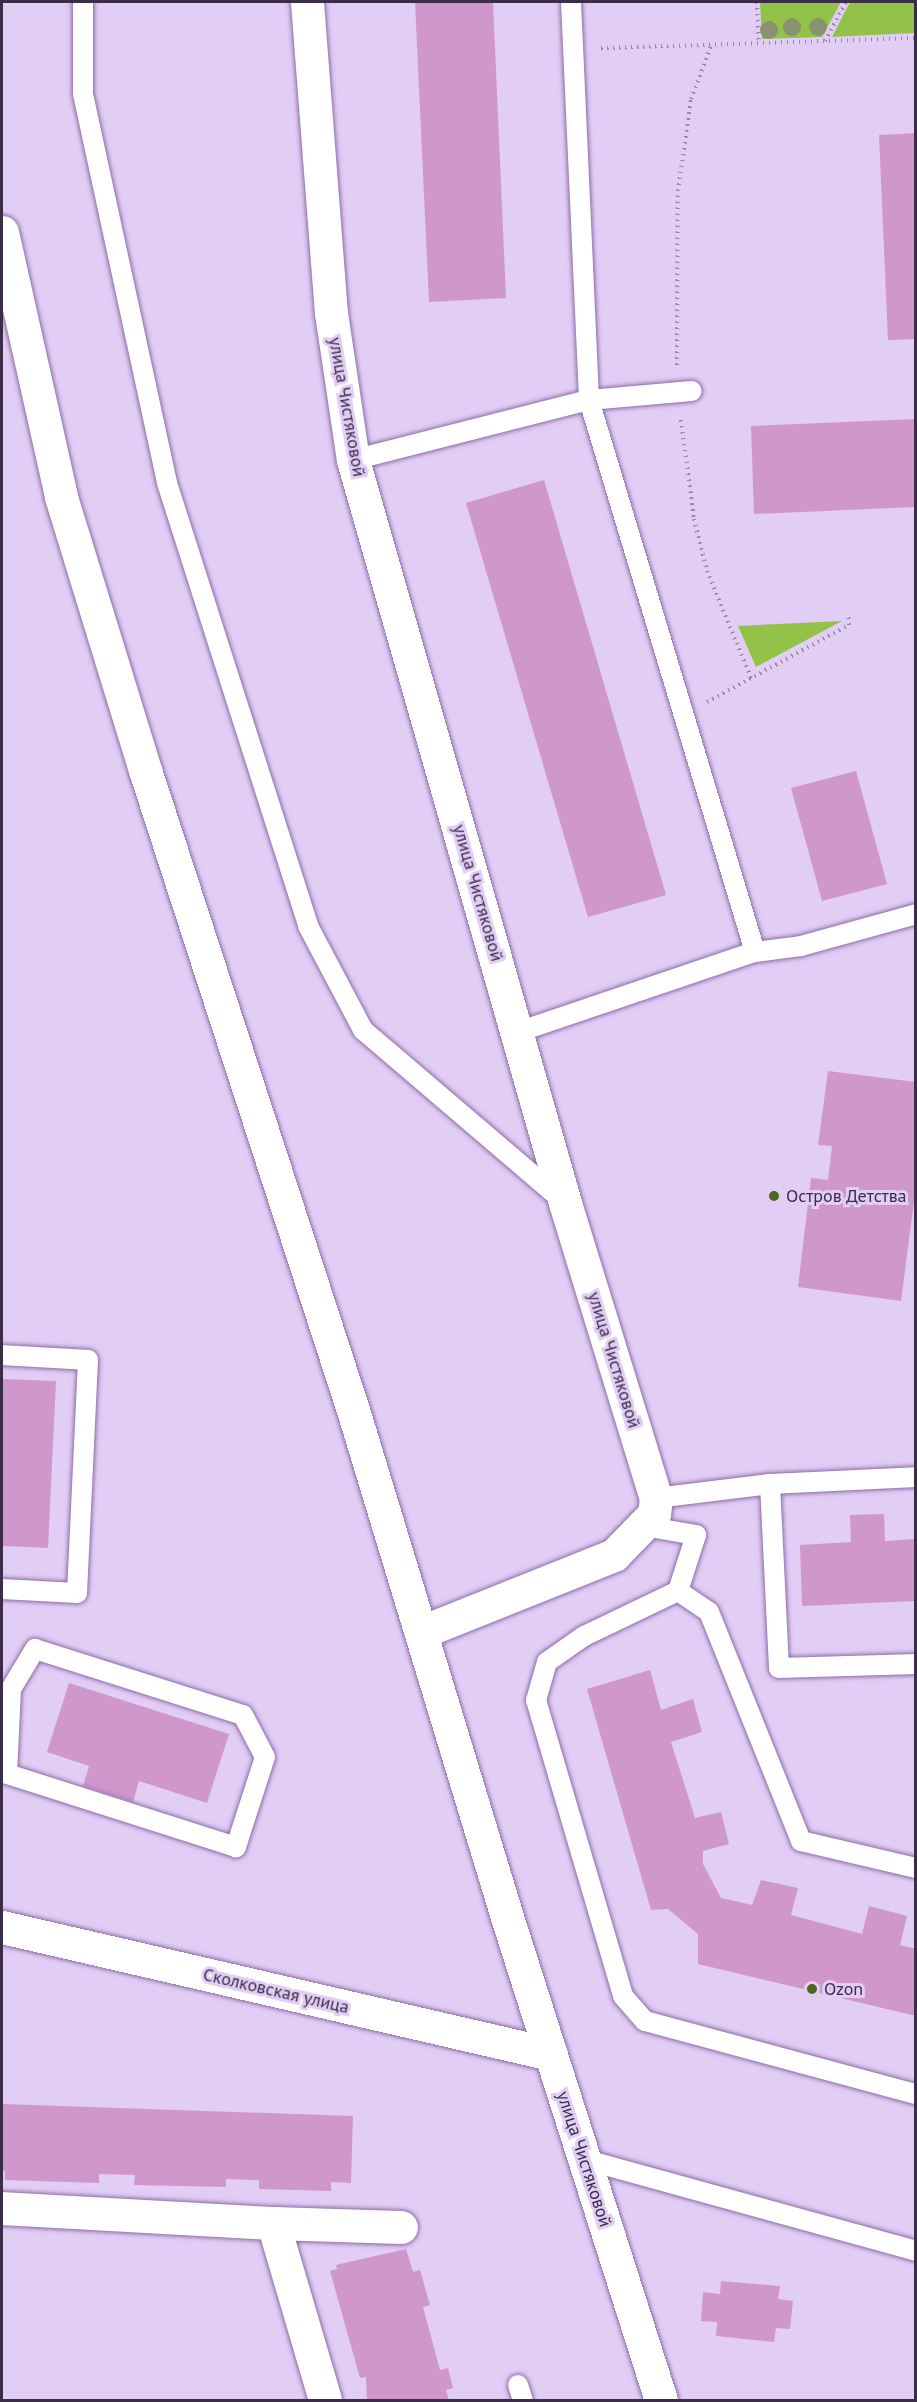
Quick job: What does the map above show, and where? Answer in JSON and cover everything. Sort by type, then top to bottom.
[{"type":"street","name":"улица Чистяковой","points":[[307,2],[331,313],[353,460],[518,1032],[650,1512]]},
{"type":"street","name":"улица Чистяковой","points":[[2,232],[62,497],[421,1632],[582,2159],[662,2400]]},
{"type":"street","points":[[421,1632],[614,1555],[650,1512]]},
{"type":"street","name":"Сколковская улица","points":[[2,1927],[551,2054]]},
{"type":"street","points":[[2,2208],[273,2223],[401,2227]]},
{"type":"street","points":[[273,2223],[325,2400]]},
{"type":"lane","points":[[83,2],[83,94],[167,483],[308,927],[363,1030],[565,1203]]},
{"type":"lane","points":[[571,2],[589,400],[755,952]]},
{"type":"lane","points":[[353,460],[589,400],[692,391]]},
{"type":"lane","points":[[518,1032],[755,952],[801,946],[915,915]]},
{"type":"lane","points":[[2,1356],[88,1360],[77,1593],[2,1589]]},
{"type":"lane","points":[[650,1512],[770,1484],[915,1477]]},
{"type":"lane","points":[[770,1484],[779,1668],[915,1664]]},
{"type":"lane","points":[[650,1512],[696,1535],[678,1591],[584,1636],[547,1662],[536,1700],[623,1996],[645,2021],[915,2094]]},
{"type":"lane","points":[[678,1591],[709,1612],[801,1841],[915,1868]]},
{"type":"lane","points":[[35,1649],[243,1715],[265,1757],[236,1847],[7,1774],[6,1689],[35,1649]]},
{"type":"lane","points":[[582,2159],[915,2251]]},
{"type":"path","points":[[756,2],[759,43]]},
{"type":"path","points":[[825,41],[846,2]]},
{"type":"path","points":[[574,49],[915,38]]},
{"type":"path","points":[[684,715],[849,625],[848,613]]},
{"type":"green space","points":[[760,2],[841,2],[822,37],[762,39]]},
{"type":"green space","points":[[850,2],[915,2],[915,33],[832,37]]},
{"type":"green space","points":[[842,621],[756,667],[738,626]]},
{"type":"building","points":[[415,2],[493,2],[506,298],[429,302]]},
{"type":"building","points":[[916,133],[916,339],[888,340],[879,135]]},
{"type":"building","points":[[916,419],[916,507],[754,514],[751,426]]},
{"type":"building","points":[[544,480],[666,895],[588,917],[466,503]]},
{"type":"building","points":[[856,771],[887,884],[822,901],[791,788]]},
{"type":"building","points":[[828,1071],[916,1082],[916,1186],[901,1301],[798,1287],[811,1178],[828,1180],[832,1146],[818,1145]]},
{"type":"building","points":[[2,1379],[56,1381],[48,1548],[2,1546]]},
{"type":"building","points":[[884,1514],[885,1541],[916,1539],[916,1601],[802,1606],[800,1545],[851,1542],[850,1515]]},
{"type":"building","points":[[650,1670],[661,1710],[693,1699],[702,1732],[671,1742],[695,1818],[721,1812],[729,1844],[703,1851],[703,1864],[721,1898],[752,1905],[761,1880],[798,1888],[791,1915],[862,1934],[869,1906],[907,1916],[900,1945],[916,1949],[916,2016],[698,1964],[698,1934],[668,1909],[651,1910],[587,1689]]},
{"type":"building","points":[[69,1683],[229,1734],[207,1803],[139,1781],[133,1802],[83,1786],[89,1766],[47,1752]]},
{"type":"building","points":[[2,2104],[353,2116],[351,2183],[331,2182],[331,2191],[259,2189],[259,2180],[226,2179],[226,2187],[134,2185],[135,2175],[99,2174],[99,2183],[5,2180],[5,2171],[2,2171]]},
{"type":"building","points":[[406,2249],[413,2272],[420,2270],[430,2305],[423,2307],[440,2370],[448,2368],[453,2388],[446,2390],[449,2400],[367,2400],[366,2377],[360,2378],[330,2271],[337,2269],[336,2265]]},
{"type":"building","points":[[721,2281],[780,2286],[778,2299],[793,2301],[790,2329],[776,2328],[774,2342],[716,2336],[717,2322],[701,2321],[703,2292],[720,2294]]},
{"type":"place","name":"Остров Детства","points":[[774,1196]]},
{"type":"place","name":"Ozon","points":[[812,1989]]}]
